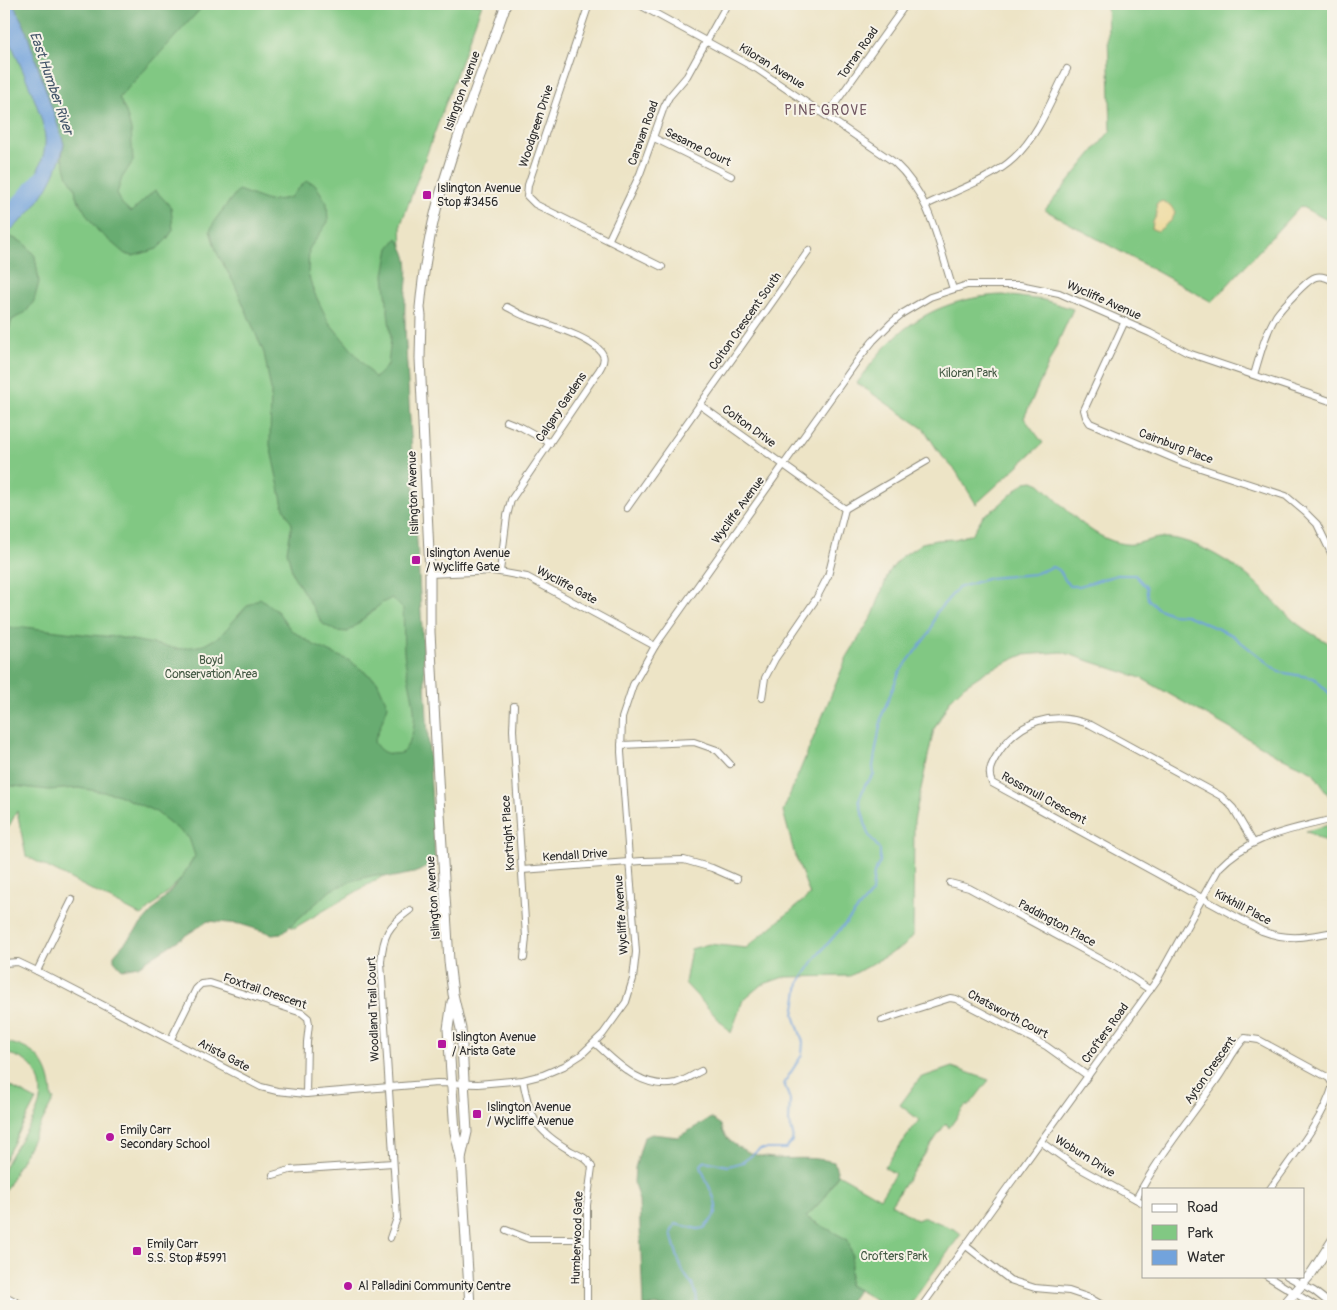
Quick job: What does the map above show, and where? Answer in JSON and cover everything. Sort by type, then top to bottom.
[{"type":"main road","name":"Islington Avenue","points":[[461,1158],[467,1132],[465,1084],[461,1029],[453,994],[449,961],[439,797],[431,642],[430,574],[420,358],[420,308],[429,241],[444,181],[506,4]]},
{"type":"main road","name":"Islington Avenue","points":[[453,994],[448,1029],[455,1132],[461,1158],[470,1306]]},
{"type":"main road","points":[[1283,1306],[1302,1284],[1333,1240]]},
{"type":"main road","points":[[4,1297],[21,1306]]},
{"type":"street","name":"Woodgreen Drive","points":[[589,4],[528,185],[528,196],[535,204],[609,239],[662,267]]},
{"type":"street","name":"Kiloran Avenue","points":[[638,4],[757,69],[894,162],[912,181],[926,205],[953,289]]},
{"type":"street","name":"Caravan Road","points":[[609,239],[640,174],[669,97],[687,76],[727,4]]},
{"type":"street","name":"Torran Road","points":[[827,115],[906,4]]},
{"type":"street","points":[[926,205],[994,172],[1014,159],[1037,128],[1067,69]]},
{"type":"street","name":"Sesame Court","points":[[654,138],[731,176]]},
{"type":"street","name":"Colton Crescent South","points":[[627,508],[809,250]]},
{"type":"street","points":[[1254,375],[1271,326],[1282,308],[1317,275],[1324,276],[1333,281]]},
{"type":"street","name":"Wycliffe Avenue","points":[[452,1083],[465,1084],[523,1080],[558,1069],[577,1058],[595,1043],[609,1028],[626,1002],[633,978],[636,952],[621,745],[622,718],[626,702],[639,672],[655,646],[860,357],[882,331],[903,313],[930,297],[967,285],[1020,285],[1059,293],[1125,321],[1188,353],[1333,402]]},
{"type":"street","name":"Calgary Gardens","points":[[500,572],[506,516],[511,500],[604,361],[604,356],[600,351],[568,331],[525,317],[507,307]]},
{"type":"street","name":"Cairnburg Place","points":[[1125,321],[1084,410],[1090,423],[1182,462],[1286,496],[1317,524],[1333,557]]},
{"type":"street","name":"Colton Drive","points":[[700,405],[845,509]]},
{"type":"street","points":[[506,421],[550,442]]},
{"type":"street","points":[[762,698],[766,678],[775,659],[816,599],[828,576],[845,509],[927,461]]},
{"type":"street","name":"Wycliffe Gate","points":[[430,574],[500,572],[531,579],[655,646]]},
{"type":"street","name":"Kortright Place","points":[[514,706],[513,730],[526,937],[524,958]]},
{"type":"street","name":"Rossmull Crescent","points":[[1203,898],[992,784],[988,775],[998,752],[1011,737],[1028,725],[1053,718],[1078,720],[1091,725],[1221,796],[1233,808],[1253,842]]},
{"type":"street","points":[[621,745],[694,742],[717,750],[730,764]]},
{"type":"street","name":"Crofters Road","points":[[922,1306],[1150,990],[1225,862],[1240,849],[1253,842],[1333,819]]},
{"type":"street","name":"Kendall Drive","points":[[522,870],[684,860],[712,868],[737,879]]},
{"type":"street","name":"Paddington Place","points":[[950,883],[970,888],[1117,968],[1150,990]]},
{"type":"street","name":"Kirkhill Place","points":[[1203,898],[1262,931],[1273,935],[1292,938],[1333,932]]},
{"type":"street","points":[[37,971],[72,900]]},
{"type":"street","name":"Woodland Trail Court","points":[[390,1238],[397,1218],[388,1088],[382,952],[387,932],[396,921],[410,910]]},
{"type":"street","name":"Arista Gate","points":[[4,963],[18,962],[37,971],[261,1087],[306,1094],[452,1083]]},
{"type":"street","name":"Foxtrail Crescent","points":[[171,1039],[196,989],[201,984],[210,983],[302,1013],[308,1018],[309,1024],[306,1094]]},
{"type":"street","name":"Chatsworth Court","points":[[882,1020],[950,998],[956,998],[1046,1046],[1088,1076]]},
{"type":"street","name":"Ayton Crescent","points":[[1142,1188],[1152,1170],[1217,1080],[1237,1046],[1245,1038],[1259,1040],[1328,1078],[1333,1085],[1330,1096],[1316,1121],[1271,1188]]},
{"type":"street","points":[[595,1043],[635,1077],[658,1085],[678,1083],[701,1071]]},
{"type":"street","name":"Humberwood Gate","points":[[523,1080],[531,1113],[542,1130],[556,1142],[586,1159],[592,1167],[587,1205],[587,1306]]},
{"type":"street","name":"Woburn Drive","points":[[1041,1142],[1072,1164],[1142,1203]]},
{"type":"street","points":[[273,1175],[290,1170],[393,1163]]},
{"type":"street","name":"Ayton Crescent","points":[[1136,1199],[1142,1188]]},
{"type":"street","points":[[506,1230],[529,1240],[587,1240]]},
{"type":"street","points":[[966,1246],[1010,1280],[1035,1288],[1069,1291],[1090,1298],[1104,1306]]},
{"type":"street","points":[[1271,1278],[1316,1306]]},
{"type":"street","points":[[1291,1278],[1333,1306]]},
{"type":"green space","name":"Boyd Conservation Area","points":[[4,4],[482,4],[401,224],[426,851],[294,928],[180,880],[142,916],[26,856],[17,811],[4,836]]},
{"type":"green space","points":[[13,4],[205,4],[119,98],[126,112],[131,130],[133,161],[122,178],[117,193],[122,204],[131,212],[155,190],[171,207],[173,230],[157,249],[133,256],[125,254],[98,231],[88,217],[68,177],[62,156],[64,144],[24,25]]},
{"type":"green space","points":[[1107,4],[1333,4],[1333,223],[1300,206],[1212,302],[1045,210],[1111,130]]},
{"type":"green space","points":[[306,181],[315,184],[327,203],[328,222],[309,249],[308,273],[313,290],[328,321],[375,378],[388,365],[391,338],[384,275],[389,248],[397,238],[407,258],[405,331],[435,858],[424,869],[414,873],[393,877],[375,875],[354,880],[331,890],[281,934],[272,935],[240,924],[208,921],[138,966],[122,969],[114,960],[114,955],[180,880],[195,856],[189,838],[156,812],[116,794],[78,788],[49,790],[4,785],[4,629],[24,627],[117,637],[179,649],[204,645],[220,636],[246,607],[260,598],[278,612],[291,630],[314,645],[350,661],[377,681],[388,706],[374,742],[380,749],[389,754],[402,753],[409,742],[413,730],[414,704],[404,652],[403,609],[392,598],[382,603],[348,632],[336,631],[323,624],[293,575],[287,551],[292,524],[283,506],[270,445],[271,390],[264,353],[235,285],[217,253],[210,231],[215,220],[238,190],[268,201],[289,198]]},
{"type":"green space","points":[[4,235],[24,243],[35,256],[39,282],[34,301],[26,312],[12,320],[7,336],[7,386],[4,392]]},
{"type":"green space","name":"Kiloran Park","points":[[1003,295],[1044,300],[1073,309],[1024,418],[1043,443],[976,504],[956,471],[940,454],[924,429],[857,383],[886,346],[915,321],[957,302],[972,298]]},
{"type":"green space","points":[[1033,481],[1040,484],[1089,529],[1112,541],[1129,544],[1159,538],[1174,539],[1196,545],[1216,555],[1254,581],[1299,625],[1333,645],[1333,802],[1313,772],[1275,754],[1141,678],[1062,652],[1023,655],[987,671],[964,686],[950,700],[934,729],[914,821],[913,936],[904,946],[850,976],[784,977],[761,985],[743,1000],[731,1033],[685,983],[691,949],[709,944],[746,948],[810,895],[794,852],[783,811],[847,657],[873,615],[889,572],[901,557],[922,543],[955,539],[972,534],[983,516],[996,508],[1025,482]]},
{"type":"green space","points":[[1333,824],[1333,846],[1306,831]]},
{"type":"green space","points":[[4,1042],[25,1048],[40,1060],[49,1076],[52,1098],[54,1099],[4,1193],[4,1169],[31,1124],[40,1100],[41,1088],[37,1075],[28,1063],[4,1053]]},
{"type":"green space","name":"Crofters Park","points":[[952,1067],[989,1080],[969,1106],[965,1106],[949,1128],[946,1123],[891,1204],[917,1220],[925,1217],[961,1234],[909,1306],[887,1306],[849,1285],[852,1254],[806,1217],[825,1197],[838,1174],[880,1198],[895,1174],[884,1167],[919,1120],[900,1105],[920,1078]]},
{"type":"green space","points":[[4,1083],[36,1100],[4,1161]]},
{"type":"green space","points":[[711,1118],[721,1125],[726,1137],[731,1142],[752,1154],[774,1158],[816,1159],[834,1162],[838,1174],[825,1197],[806,1217],[848,1240],[852,1254],[849,1285],[858,1290],[845,1306],[643,1306],[639,1201],[634,1183],[635,1168],[644,1137],[652,1134],[678,1137]]},
{"type":"sand","points":[[1162,201],[1170,205],[1175,212],[1171,221],[1158,231],[1152,229],[1157,214],[1156,204]]},
{"type":"water","points":[[4,4],[13,4],[24,25],[64,144],[56,170],[43,195],[25,217],[4,235],[4,216],[19,205],[30,190],[44,154],[45,135],[27,79],[4,32]]},
{"type":"waterway","name":"East Humber River","points":[[4,216],[41,176]]},
{"type":"waterway","points":[[696,1306],[695,1289],[681,1267],[671,1233],[675,1224],[698,1229],[704,1228],[715,1215],[716,1204],[702,1171],[701,1165],[705,1161],[728,1166],[743,1162],[760,1149],[786,1149],[792,1141],[793,1134],[789,1122],[790,1100],[784,1083],[802,1055],[803,1042],[794,1015],[799,983],[817,956],[872,893],[874,873],[880,862],[880,850],[868,834],[859,800],[865,785],[874,775],[873,766],[882,715],[899,673],[930,632],[936,613],[958,588],[989,578],[1034,574],[1052,567],[1059,570],[1069,586],[1079,586],[1117,575],[1135,575],[1146,587],[1148,599],[1157,608],[1171,614],[1186,615],[1232,635],[1279,672],[1314,678],[1333,697]]},
{"type":"place","name":"Islington Avenue Stop #3456","points":[[427,195]]},
{"type":"place","name":"Islington Avenue / Wycliffe Gate","points":[[416,560]]},
{"type":"place","name":"Islington Avenue / Arista Gate","points":[[442,1044]]},
{"type":"place","name":"Islington Avenue / Wycliffe Avenue","points":[[477,1114]]},
{"type":"place","name":"Emily Carr Secondary School","points":[[110,1137]]},
{"type":"place","name":"Emily Carr S.S. Stop #5991","points":[[137,1251]]},
{"type":"place","name":"Al Palladini Community Centre","points":[[348,1286]]},
{"type":"district","name":"PINE GROVE","points":[[826,110]]}]
